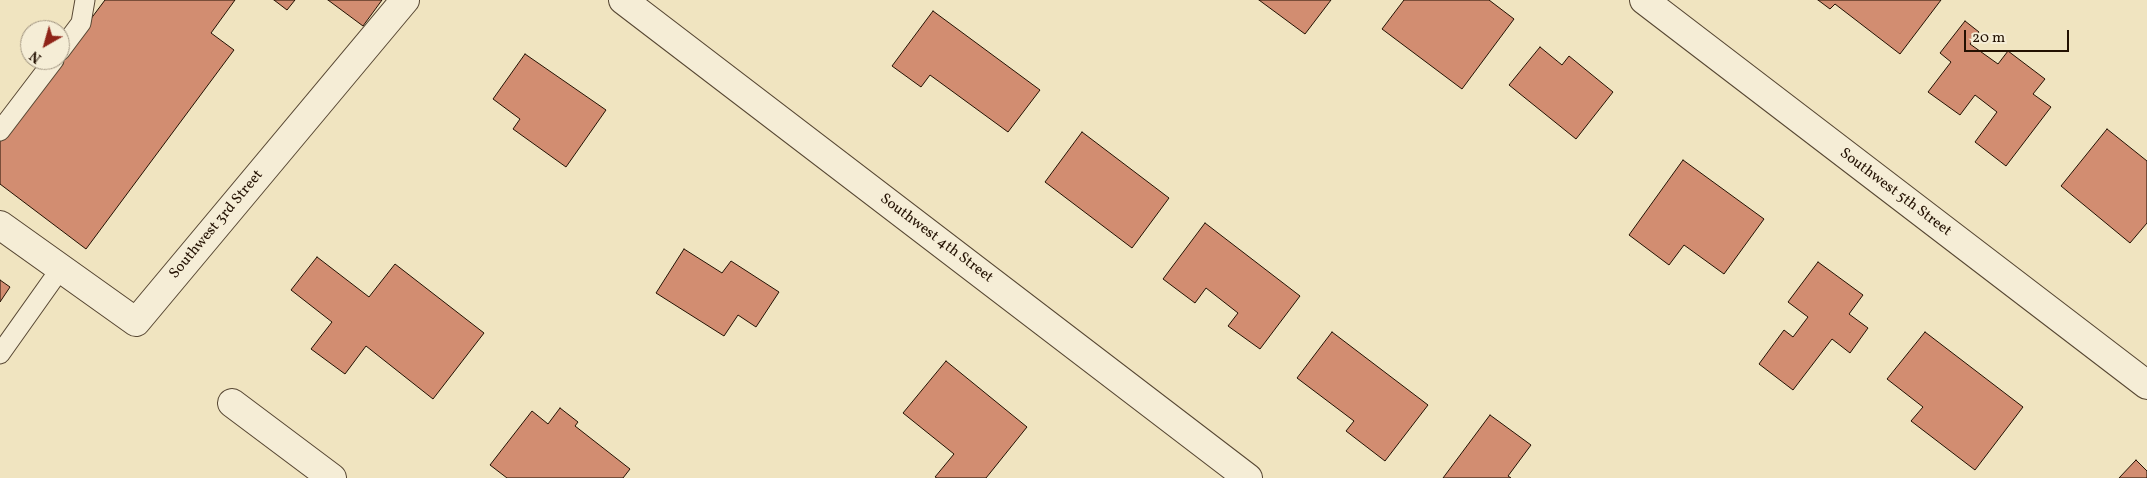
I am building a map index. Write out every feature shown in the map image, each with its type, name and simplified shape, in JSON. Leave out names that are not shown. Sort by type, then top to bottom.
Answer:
[{"type":"street","name":"Southwest 3rd Street","points":[[0,225],[136,322],[405,0]]},
{"type":"street","name":"Southwest 4th Street","points":[[623,0],[1248,478]]},
{"type":"street","name":"Southwest 5th Street","points":[[1644,0],[2147,385]]},
{"type":"street","points":[[232,403],[332,478]]},
{"type":"lane","points":[[70,38],[81,23],[85,0]]},
{"type":"lane","points":[[0,132],[46,70]]},
{"type":"lane","points":[[0,354],[61,268]]},
{"type":"building","points":[[105,0],[235,0],[211,33],[234,50],[86,249],[0,184],[0,140],[52,70],[70,70],[70,47]]},
{"type":"building","points":[[274,0],[295,0],[287,10]]},
{"type":"building","points":[[328,0],[382,0],[363,26]]},
{"type":"building","points":[[1259,0],[1331,0],[1305,34]]},
{"type":"building","points":[[1404,0],[1489,0],[1514,19],[1462,89],[1382,29]]},
{"type":"building","points":[[1818,0],[1941,0],[1900,54],[1835,4],[1830,9]]},
{"type":"building","points":[[933,11],[1040,90],[1008,132],[930,75],[921,87],[892,66]]},
{"type":"building","points":[[1965,21],[1979,32],[1970,44],[1998,64],[2008,51],[2045,79],[2033,94],[2051,107],[2006,166],[1975,142],[1997,112],[1975,95],[1960,115],[1928,92],[1951,62],[1940,53]]},
{"type":"building","points":[[1540,47],[1562,65],[1569,56],[1613,92],[1576,139],[1509,85]]},
{"type":"building","points":[[525,54],[606,110],[566,167],[513,129],[520,119],[493,99]]},
{"type":"building","points":[[2107,129],[2147,161],[2147,223],[2130,243],[2061,186]]},
{"type":"building","points":[[1082,132],[1169,198],[1132,248],[1045,182]]},
{"type":"building","points":[[1683,160],[1764,219],[1724,274],[1684,245],[1669,265],[1629,235]]},
{"type":"building","points":[[1205,223],[1300,296],[1260,349],[1228,326],[1238,313],[1206,288],[1195,303],[1163,279]]},
{"type":"building","points":[[684,249],[722,273],[731,261],[779,292],[756,327],[738,315],[724,336],[656,293]]},
{"type":"building","points":[[317,257],[369,297],[395,264],[484,333],[433,399],[366,346],[345,374],[311,349],[332,322],[291,290]]},
{"type":"building","points":[[1818,262],[1863,295],[1849,314],[1868,328],[1850,353],[1832,339],[1793,390],[1759,364],[1784,330],[1793,337],[1808,317],[1788,302]]},
{"type":"building","points":[[0,280],[10,287],[0,302]]},
{"type":"building","points":[[1332,332],[1428,405],[1385,461],[1346,431],[1354,421],[1297,378]]},
{"type":"building","points":[[1925,332],[2023,407],[1975,470],[1911,421],[1923,407],[1887,379]]},
{"type":"building","points":[[946,361],[1027,427],[986,478],[935,477],[954,454],[903,413]]},
{"type":"building","points":[[560,408],[578,422],[575,426],[630,469],[623,478],[507,478],[490,465],[532,411],[548,424]]},
{"type":"building","points":[[1490,415],[1531,445],[1508,476],[1511,478],[1443,478]]},
{"type":"building","points":[[2136,460],[2147,471],[2147,478],[2119,478]]}]
